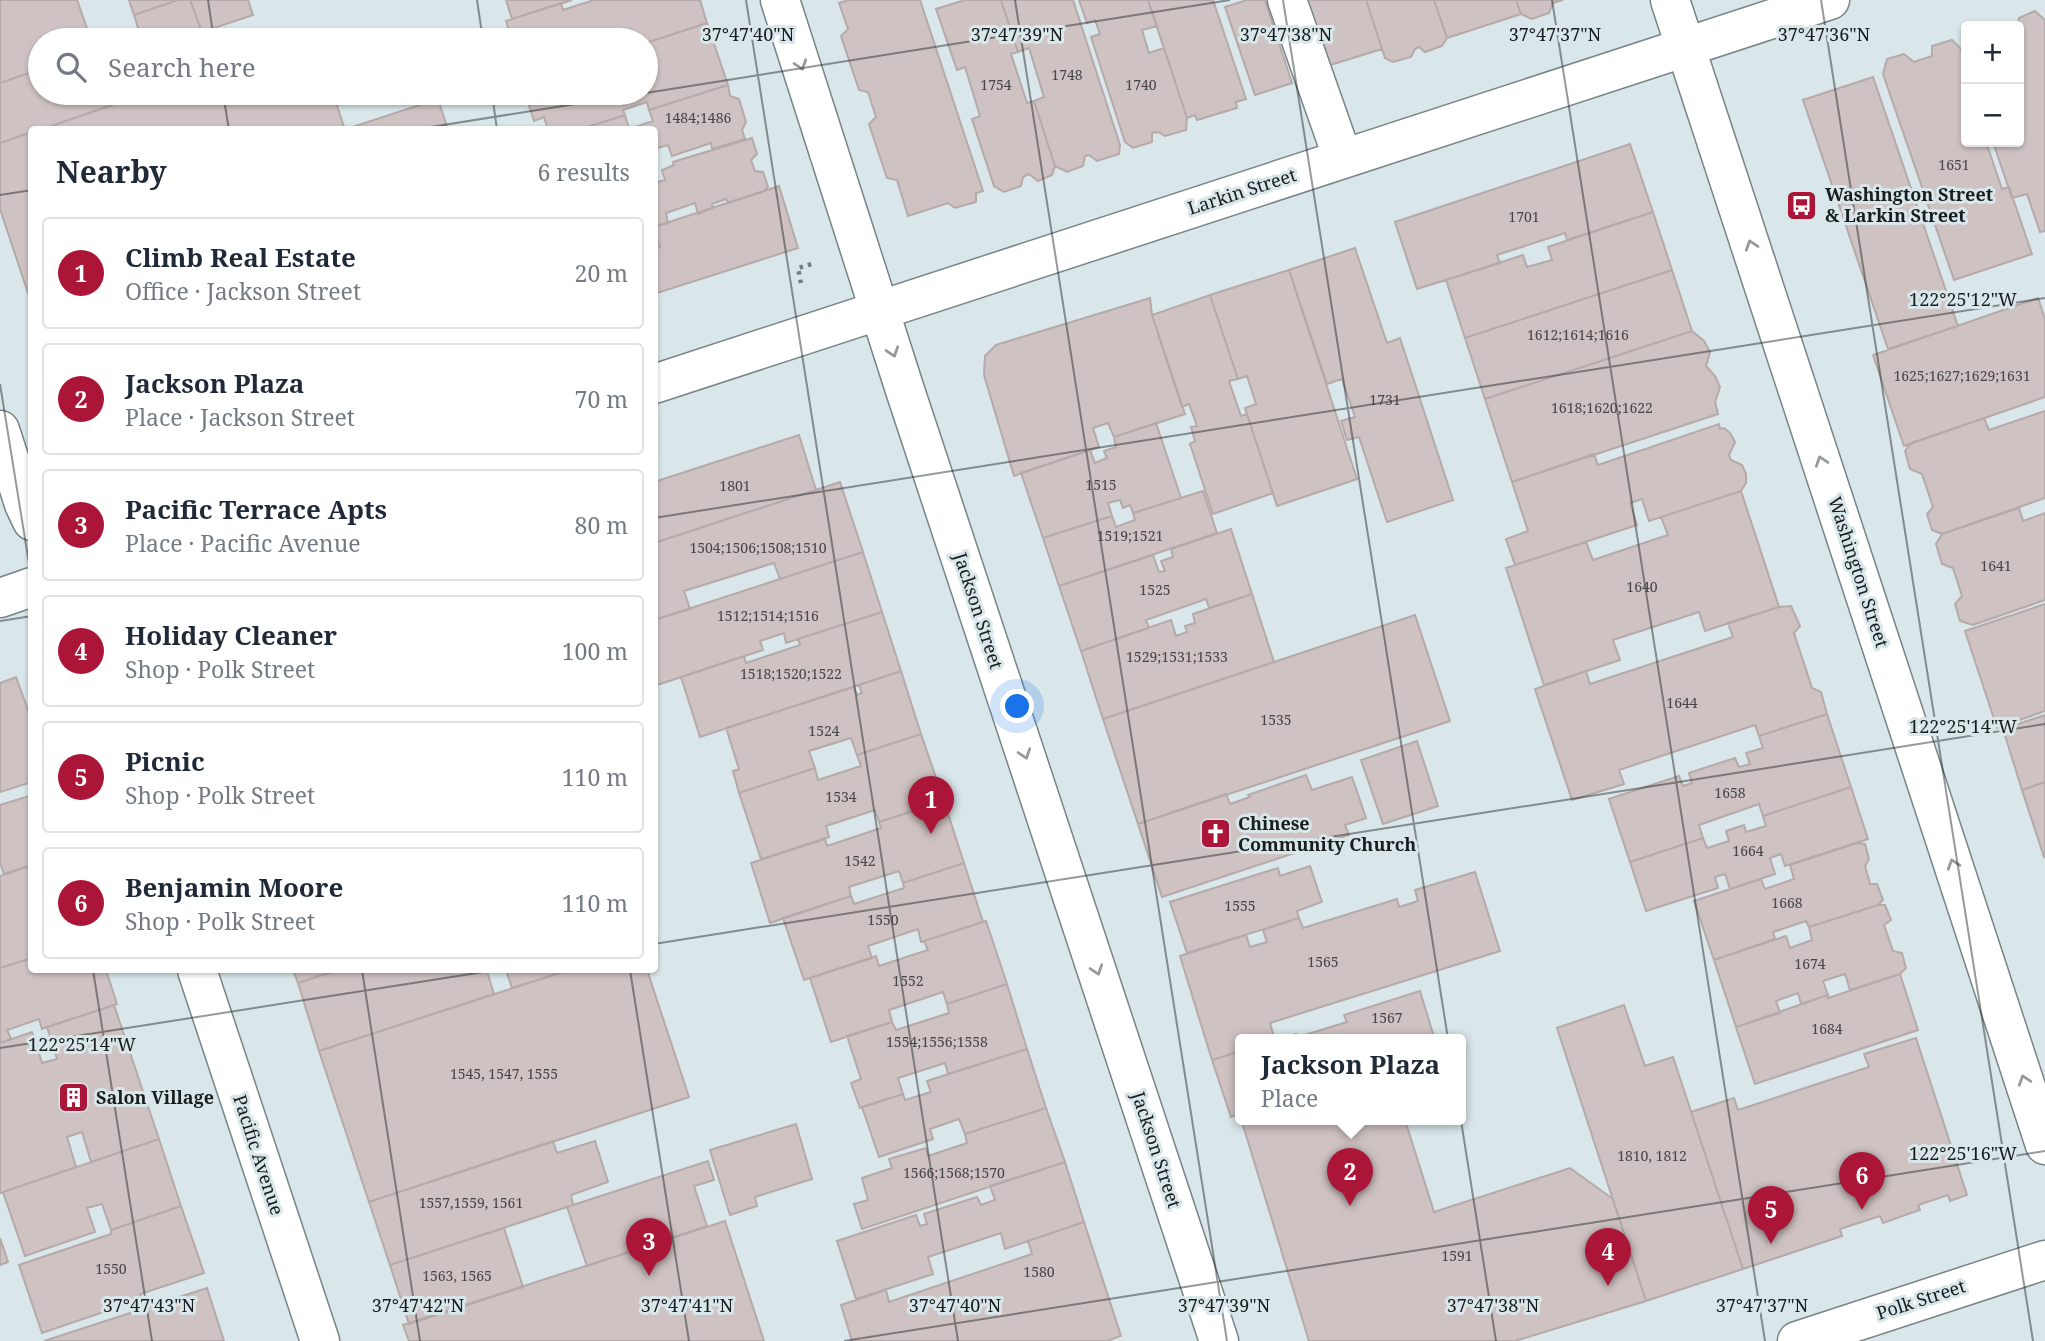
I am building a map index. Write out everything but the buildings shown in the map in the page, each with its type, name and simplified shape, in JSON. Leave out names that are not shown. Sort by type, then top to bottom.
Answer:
[{"type":"street","name":"Jackson Street","points":[[780,0],[1219,1341]]},
{"type":"street","points":[[1287,0],[1343,159]]},
{"type":"street","name":"Washington Street","points":[[1670,0],[2045,1145]]},
{"type":"street","name":"Larkin Street","points":[[658,383],[1830,0]]},
{"type":"street","points":[[0,430],[28,512]]},
{"type":"street","points":[[0,598],[28,588]]},
{"type":"street","name":"Pacific Avenue","points":[[198,973],[320,1341]]},
{"type":"street","name":"Polk Street","points":[[1797,1341],[2045,1260]]},
{"type":"place","name":"Washington Street & Larkin Street","points":[[1802,205]]},
{"type":"place","name":"Climb Real Estate","points":[[931,834]]},
{"type":"place","name":"Chinese Community Church","points":[[1215,834]]},
{"type":"place","name":"Salon Village","points":[[73,1098]]},
{"type":"place","name":"Jackson Plaza","points":[[1350,1206]]},
{"type":"place","name":"Benjamin Moore","points":[[1862,1210]]},
{"type":"place","name":"Picnic","points":[[1771,1244]]},
{"type":"place","name":"Pacific Terrace Apts","points":[[649,1276]]},
{"type":"place","name":"Holiday Cleaner","points":[[1608,1286]]}]
